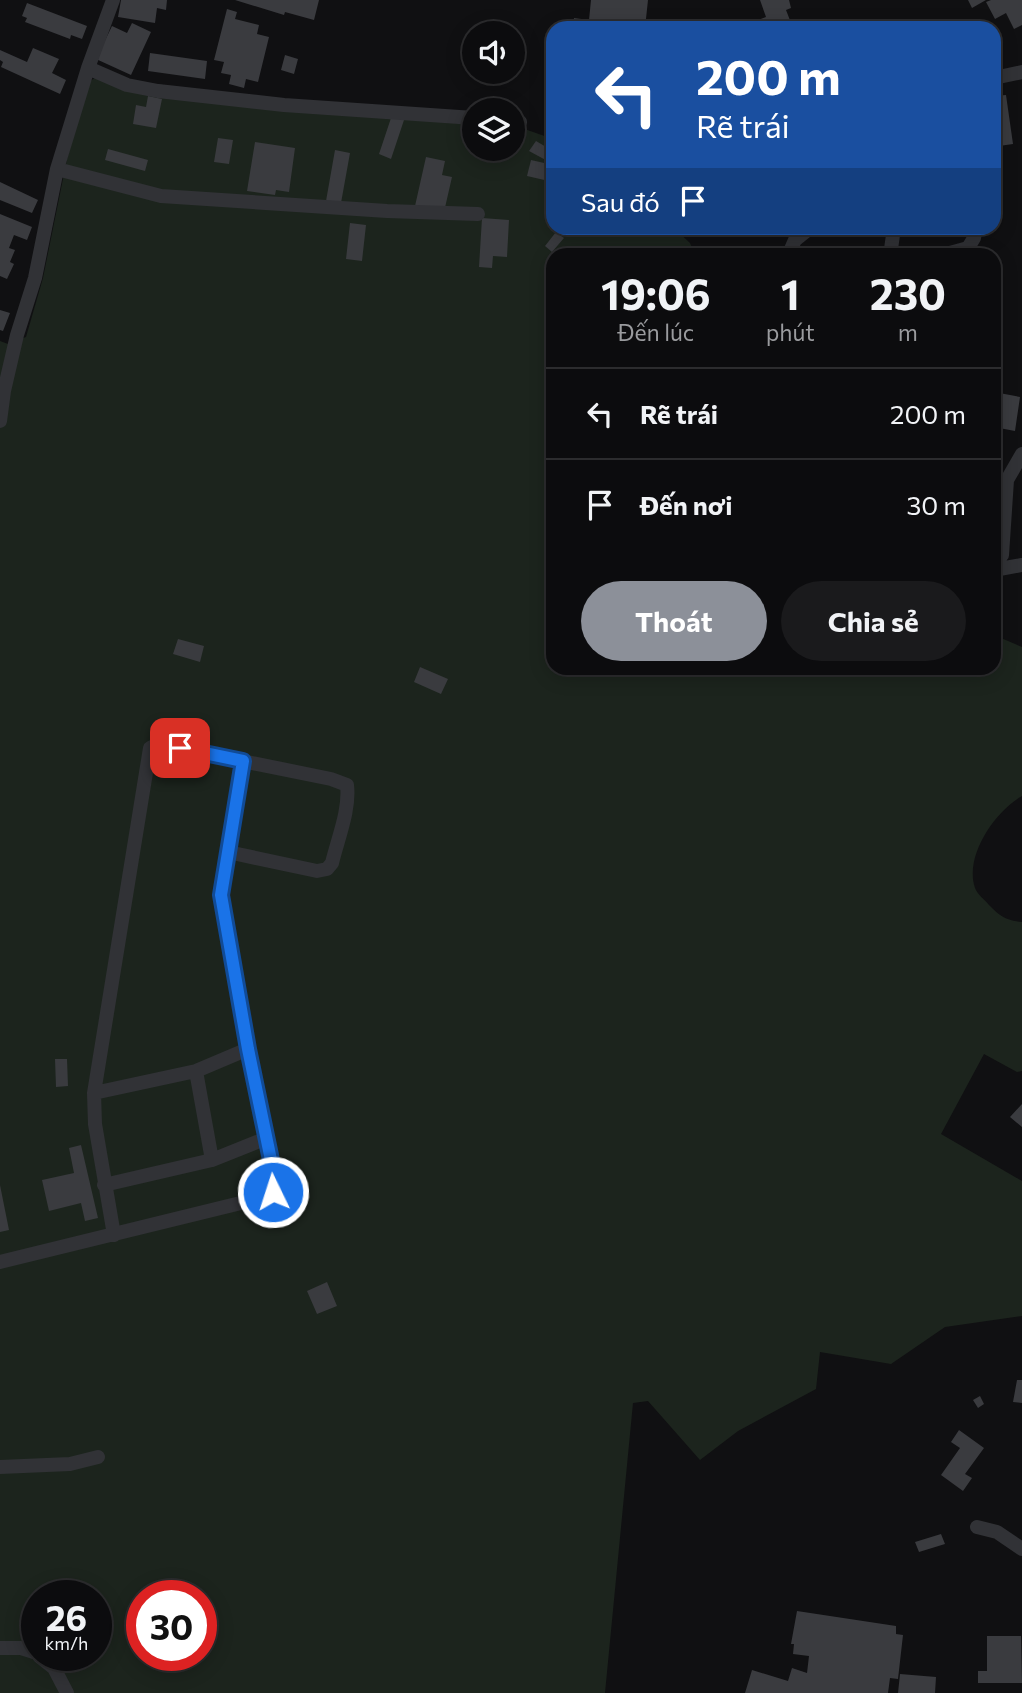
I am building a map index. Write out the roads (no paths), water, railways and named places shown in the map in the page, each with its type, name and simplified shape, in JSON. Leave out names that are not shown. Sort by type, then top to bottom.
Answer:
[{"type":"street","points":[[0,421],[4,391],[35,278],[57,169],[113,0]]},
{"type":"street","points":[[89,68],[127,85],[158,91],[284,104],[462,117]]},
{"type":"street","points":[[1001,76],[1022,72]]},
{"type":"street","points":[[57,169],[162,196],[387,211],[478,214]]},
{"type":"street","points":[[1001,557],[1006,480],[1022,454]]},
{"type":"street","points":[[1001,567],[1022,565]]},
{"type":"street","points":[[114,1235],[95,1124],[94,1093],[150,748],[158,744],[344,782],[347,785],[348,794],[332,863],[327,869],[317,871],[228,852]]},
{"type":"street","points":[[0,1262],[269,1196],[273,1192],[267,1138],[248,1049],[221,895],[243,761]]},
{"type":"street","points":[[94,1093],[196,1070],[248,1049]]},
{"type":"street","points":[[196,1070],[212,1160]]},
{"type":"street","points":[[104,1185],[212,1160],[267,1138]]},
{"type":"street","points":[[0,1467],[70,1464],[98,1457]]},
{"type":"street","points":[[977,1527],[997,1532],[1022,1549]]},
{"type":"street","points":[[0,1648],[21,1648]]},
{"type":"street","points":[[55,1671],[66,1693]]}]
